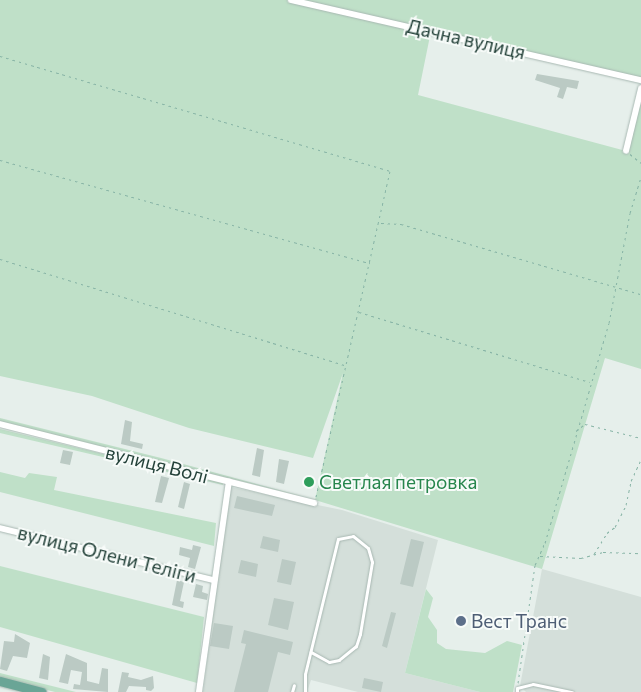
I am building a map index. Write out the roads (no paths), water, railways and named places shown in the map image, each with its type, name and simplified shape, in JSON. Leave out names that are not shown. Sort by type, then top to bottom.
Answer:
[{"type":"main road","points":[[0,682],[42,692]]},
{"type":"street","name":"Дачна вулиця","points":[[292,0],[641,80]]},
{"type":"street","points":[[626,151],[641,89]]},
{"type":"street","name":"вулиця Волі","points":[[0,424],[314,503]]},
{"type":"street","points":[[199,692],[229,482]]},
{"type":"street","name":"вулиця Олени Теліги","points":[[0,528],[214,580]]},
{"type":"lane","points":[[305,692],[305,674],[338,539],[353,536],[368,548],[372,562],[360,634],[356,646],[339,660],[329,662],[311,652]]},
{"type":"lane","points":[[517,690],[533,684],[572,692]]},
{"type":"lane","points":[[292,692],[294,685]]},
{"type":"place","name":"Светлая петровка","points":[[309,482]]},
{"type":"place","name":"Вест Транс","points":[[461,621]]}]
